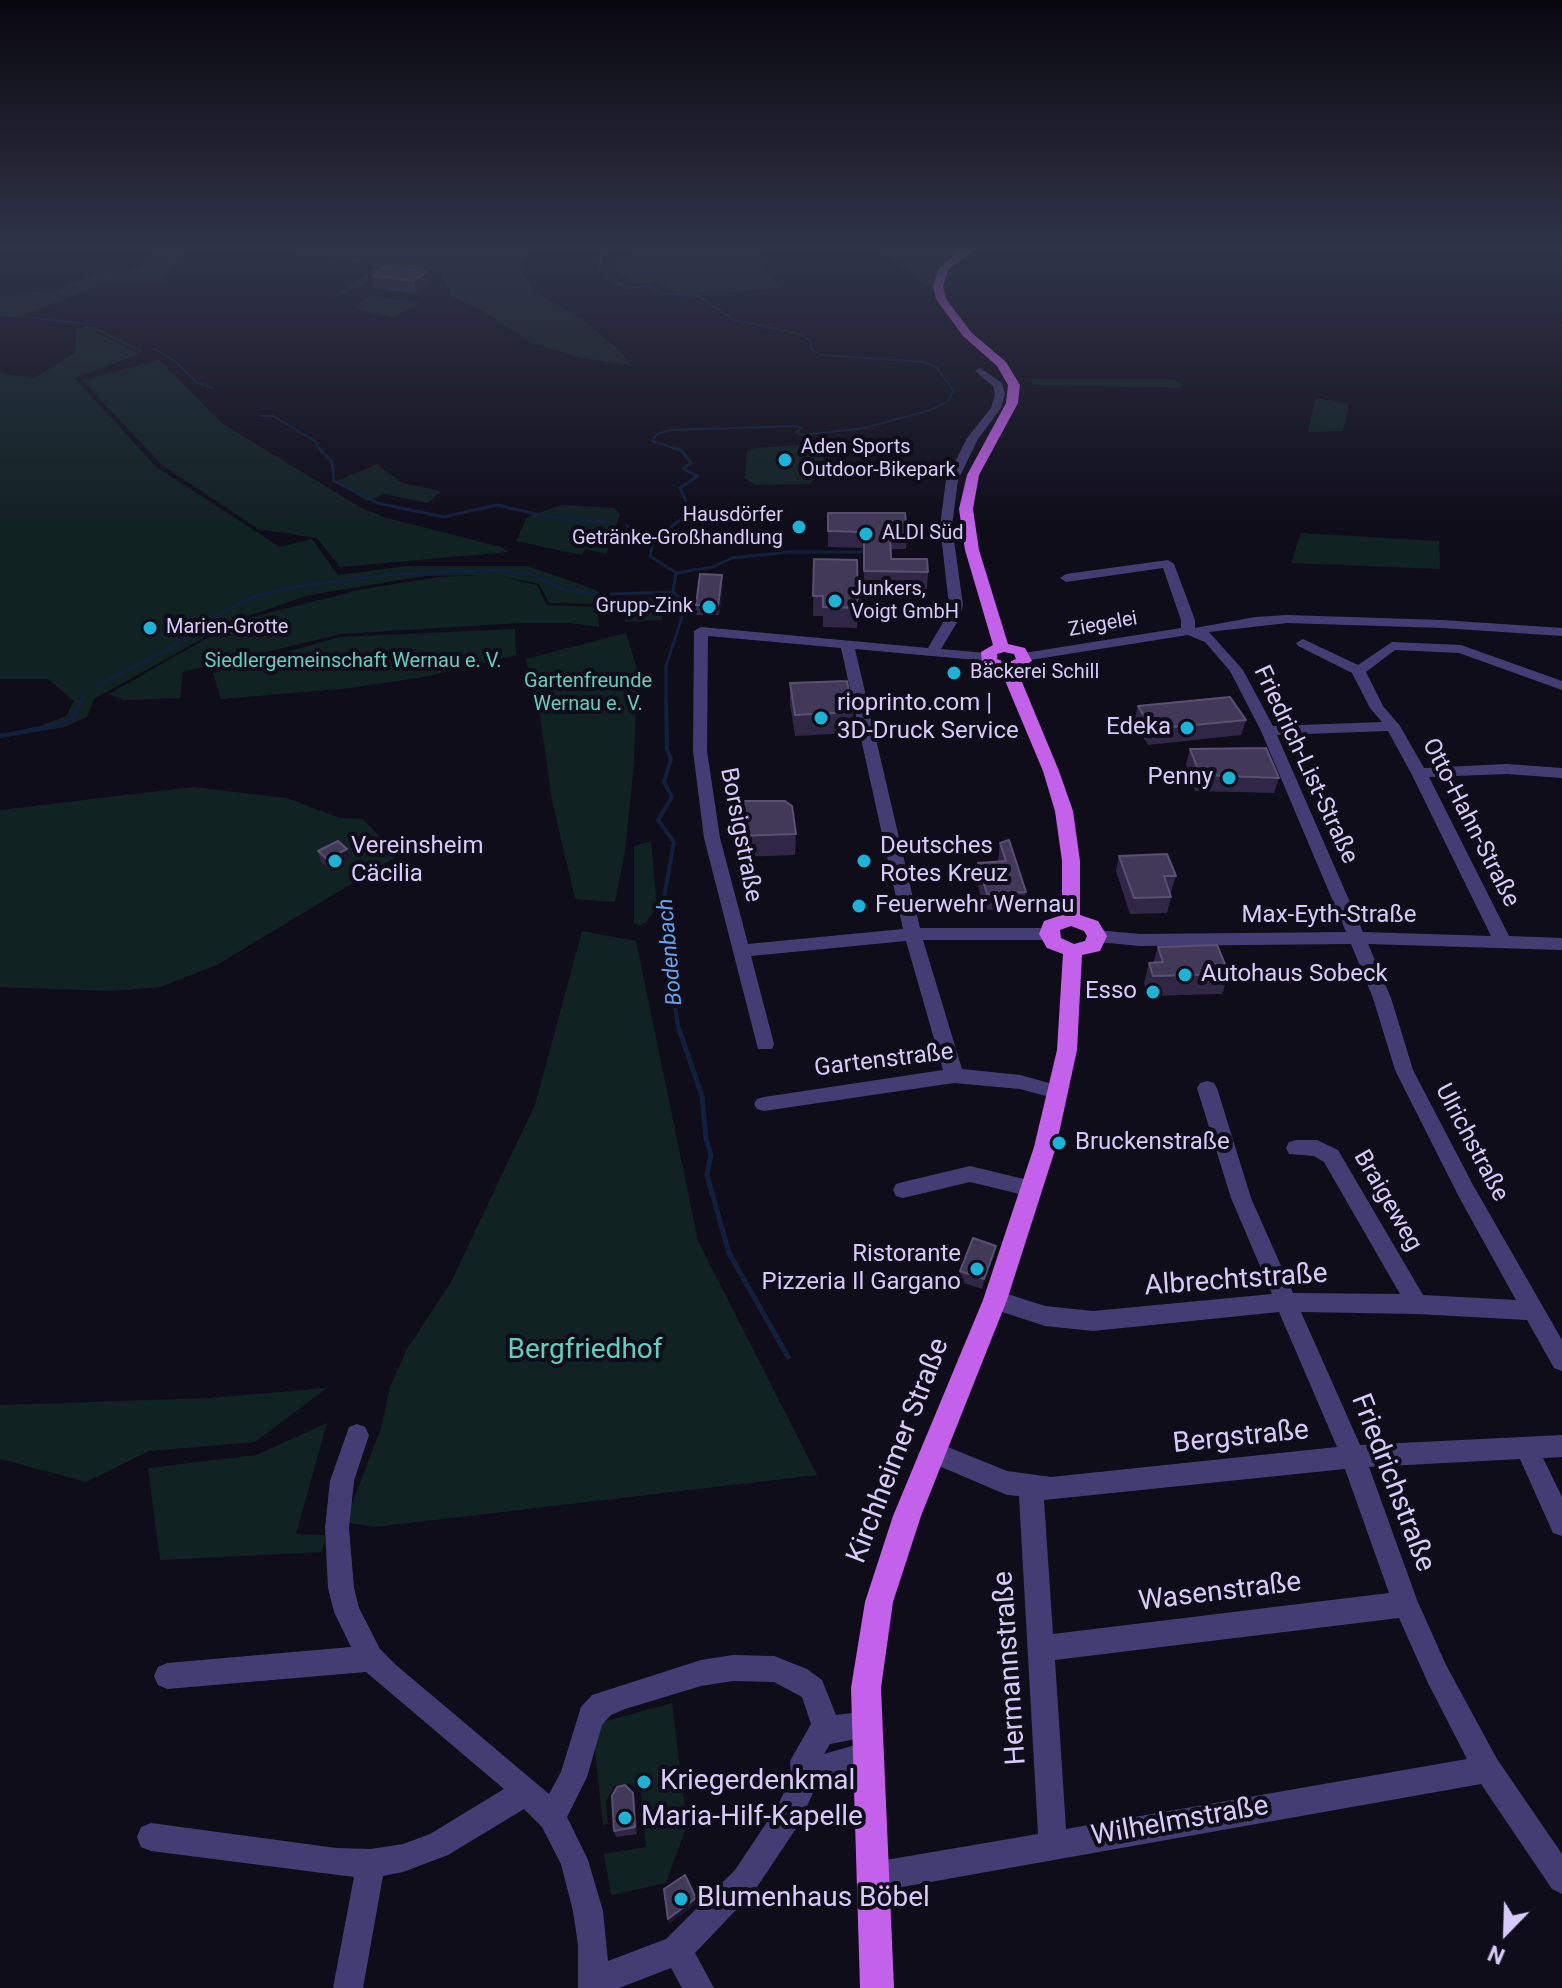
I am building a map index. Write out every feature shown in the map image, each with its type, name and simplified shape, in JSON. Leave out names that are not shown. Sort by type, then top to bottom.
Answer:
[{"type":"main road","points":[[979,343],[1002,364],[1014,385],[1012,403],[973,475],[966,509],[972,550],[1001,647]]},
{"type":"main road","points":[[1001,647],[1015,649],[1024,657],[1021,664],[1008,668],[994,665],[987,657],[989,652],[1001,647]]},
{"type":"main road","points":[[1008,668],[1051,771],[1064,811],[1071,861],[1071,919]]},
{"type":"main road","points":[[1071,919],[1085,922],[1097,936],[1093,946],[1073,951],[1054,943],[1049,934],[1055,922],[1071,919]]},
{"type":"main road","name":"Kirchheimer Straße","points":[[877,1988],[866,1688],[879,1602],[888,1569],[995,1300],[1032,1189],[1067,1050],[1073,951]]},
{"type":"street","points":[[932,652],[952,619],[956,605],[946,526],[950,488],[961,458],[989,421],[1000,394],[998,385],[980,371]]},
{"type":"street","points":[[1066,578],[1168,564],[1193,632]]},
{"type":"street","name":"Ziegelei","points":[[1024,657],[1255,621],[1287,619],[1562,632]]},
{"type":"street","name":"Borsigstraße","points":[[765,1044],[722,885],[704,779],[699,725],[701,631],[847,644]]},
{"type":"street","name":"Friedrich-List-Straße","points":[[1193,632],[1210,639],[1236,670],[1268,731],[1357,938]]},
{"type":"street","points":[[1303,643],[1358,671],[1392,646],[1461,649],[1562,686]]},
{"type":"street","points":[[954,1076],[913,934],[847,644],[987,657]]},
{"type":"street","name":"Otto-Hahn-Straße","points":[[1358,671],[1377,708],[1393,726],[1419,773],[1503,942]]},
{"type":"street","name":"Otto-Hahn-Straße","points":[[1268,731],[1393,726]]},
{"type":"street","points":[[1419,773],[1507,769],[1559,776]]},
{"type":"street","points":[[742,951],[913,934],[1049,934]]},
{"type":"street","name":"Max-Eyth-Straße","points":[[1097,936],[1140,940],[1357,938],[1562,944]]},
{"type":"street","name":"Ulrichstraße","points":[[1357,938],[1382,998],[1404,1070],[1466,1191],[1562,1361]]},
{"type":"street","name":"Gartenstraße","points":[[764,1104],[954,1076],[1020,1082],[1057,1092]]},
{"type":"street","name":"Friedrichstraße","points":[[1207,1088],[1241,1198],[1353,1457],[1406,1604],[1437,1674],[1487,1769],[1562,1879]]},
{"type":"street","name":"Braigeweg","points":[[1296,1148],[1317,1148],[1331,1156],[1417,1304]]},
{"type":"street","points":[[903,1190],[970,1174],[1032,1189]]},
{"type":"street","name":"Albrechtstraße","points":[[995,1300],[1045,1316],[1093,1321],[1288,1302],[1417,1304],[1533,1311]]},
{"type":"street","points":[[357,1435],[342,1481],[337,1528],[338,1557],[347,1612],[371,1658],[421,1705],[526,1790],[552,1817],[565,1837],[581,1882],[593,1945],[593,1984],[677,1950],[745,1880],[787,1817],[805,1779],[804,1761],[821,1733],[844,1726],[868,1725]]},
{"type":"street","name":"Bergstraße","points":[[933,1452],[1007,1483],[1051,1489],[1353,1457],[1562,1446]]},
{"type":"street","points":[[1526,1447],[1562,1524]]},
{"type":"street","name":"Hermannstraße","points":[[1031,1488],[1053,1844]]},
{"type":"street","name":"Wasenstraße","points":[[1043,1648],[1406,1604]]},
{"type":"street","points":[[167,1676],[371,1658]]},
{"type":"street","points":[[552,1817],[573,1777],[591,1717],[602,1705],[625,1696],[701,1673],[733,1668],[774,1669],[798,1678],[813,1689],[820,1714],[830,1730]]},
{"type":"street","points":[[805,1779],[828,1766],[869,1755]]},
{"type":"street","name":"Wilhelmstraße","points":[[874,1877],[1487,1769]]},
{"type":"street","points":[[151,1837],[336,1862],[371,1863],[403,1858],[438,1845],[498,1811],[526,1790]]},
{"type":"street","points":[[348,1988],[371,1863]]},
{"type":"street","points":[[677,1950],[699,1988]]},
{"type":"green space","points":[[75,343],[118,343],[139,354],[75,378],[156,467],[280,547],[312,539],[338,575],[407,566],[528,566],[599,591],[600,604],[549,603],[539,584],[496,575],[537,585],[547,605],[598,607],[599,627],[571,623],[519,623],[341,634],[183,672],[180,698],[124,700],[109,694],[237,621],[363,589],[439,577],[481,575],[425,576],[309,595],[236,620],[94,699],[87,717],[65,727],[0,738],[0,734],[40,726],[66,716],[74,701],[48,679],[0,679],[0,373],[34,378],[75,353]]},
{"type":"green space","points":[[532,343],[610,343],[632,366],[578,357]]},
{"type":"green space","points":[[159,360],[223,424],[360,507],[383,517],[501,547],[509,552],[340,567],[317,538],[258,529],[162,465],[82,380]]},
{"type":"green space","points":[[1031,379],[1174,379],[1181,383],[1181,388],[1033,385]]},
{"type":"green space","points":[[1316,398],[1349,404],[1343,431],[1308,432]]},
{"type":"green space","name":"Aden Sports Outdoor-Bikepark","points":[[813,444],[825,448],[821,469],[810,484],[755,485],[745,478],[747,451]]},
{"type":"green space","points":[[377,464],[402,483],[441,491],[428,503],[384,494],[368,501],[334,482]]},
{"type":"green space","points":[[562,505],[614,508],[620,514],[606,554],[586,549],[581,555],[516,541],[527,517]]},
{"type":"green space","points":[[1301,533],[1439,541],[1440,569],[1291,563]]},
{"type":"green space","points":[[660,597],[662,620],[625,622],[624,599]]},
{"type":"green space","name":"Siedlergemeinschaft Wernau e. V.","points":[[515,629],[516,655],[424,677],[350,688],[221,699],[213,673],[339,637]]},
{"type":"green space","name":"Gartenfreunde Wernau e. V.","points":[[626,633],[637,669],[634,764],[625,851],[615,902],[575,899],[552,800],[536,688],[525,659]]},
{"type":"green space","points":[[193,787],[287,798],[340,818],[362,819],[399,855],[217,965],[160,987],[112,991],[0,987],[0,810]]},
{"type":"green space","points":[[651,841],[657,908],[639,926],[634,923],[634,846]]},
{"type":"green space","name":"Bergfriedhof","points":[[582,931],[636,941],[698,1241],[817,1475],[374,1527],[345,1522],[381,1428],[390,1387],[406,1351],[451,1282],[535,1105]]},
{"type":"green space","points":[[327,1388],[255,1442],[149,1451],[86,1482],[0,1459],[0,1405],[210,1398]]},
{"type":"green space","points":[[327,1423],[296,1534],[326,1535],[322,1552],[160,1560],[148,1468],[256,1455]]},
{"type":"green space","points":[[672,1703],[687,1825],[666,1883],[611,1895],[604,1854],[646,1847],[641,1793],[630,1783],[614,1786],[606,1801],[608,1824],[603,1825],[593,1732],[599,1723]]},
{"type":"building","points":[[828,513],[905,513],[907,533],[890,532],[891,559],[927,559],[928,572],[864,571],[864,532],[828,531]]},
{"type":"building","points":[[814,559],[857,560],[858,608],[823,607],[823,596],[813,596]]},
{"type":"building","points":[[700,574],[722,575],[718,606],[696,605]]},
{"type":"building","points":[[847,681],[853,712],[795,715],[790,683]]},
{"type":"building","points":[[1230,697],[1246,720],[1152,729],[1138,706]]},
{"type":"building","points":[[1266,748],[1279,778],[1200,775],[1190,749]]},
{"type":"building","points":[[732,801],[785,801],[792,806],[796,834],[737,836]]},
{"type":"building","points":[[1009,840],[1026,892],[987,894],[978,863],[1006,861],[1000,843]]},
{"type":"building","points":[[338,841],[347,849],[327,859],[318,851]]},
{"type":"building","points":[[1167,854],[1176,876],[1164,876],[1171,897],[1134,898],[1119,856]]},
{"type":"building","points":[[1217,945],[1229,974],[1153,976],[1149,963],[1163,962],[1158,947]]},
{"type":"building","name":"Ristorante Pizzeria Il Gargano","points":[[973,1238],[996,1246],[984,1279],[960,1271]]},
{"type":"building","name":"Maria-Hilf-Kapelle","points":[[625,1785],[633,1793],[635,1827],[614,1831],[612,1796],[617,1787]]},
{"type":"building","name":"Blumenhaus Böbel","points":[[685,1875],[696,1898],[668,1919],[664,1889]]},
{"type":"waterway","points":[[124,343],[141,351]]},
{"type":"waterway","name":"Bodenbach","points":[[676,449],[652,441],[657,434],[671,430],[797,426],[802,428],[796,432],[802,435],[865,428],[930,410],[947,402],[954,391],[936,367],[923,362],[820,355],[811,349],[810,343]]},
{"type":"waterway","points":[[155,349],[176,362],[197,383],[203,384]]},
{"type":"waterway","points":[[207,386],[212,388]]},
{"type":"waterway","points":[[260,416],[273,416],[315,441],[320,450]]},
{"type":"waterway","points":[[319,448],[332,462],[334,481],[378,503],[443,517],[497,505],[549,517],[614,523]]},
{"type":"waterway","name":"Bodenbach","points":[[653,543],[682,518],[686,501],[680,488],[698,476],[683,469],[691,463],[676,449]]},
{"type":"waterway","points":[[626,525],[653,543]]},
{"type":"waterway","name":"Bodenbach","points":[[653,543],[650,556],[676,573]]},
{"type":"waterway","points":[[676,573],[713,567],[732,558],[789,552],[866,552]]},
{"type":"waterway","points":[[98,685],[169,649],[200,625],[249,598],[294,587],[385,575],[499,570],[533,575],[565,590],[597,595]]},
{"type":"waterway","name":"Bodenbach","points":[[673,592],[676,573]]},
{"type":"waterway","points":[[611,594],[673,592]]},
{"type":"waterway","name":"Bodenbach","points":[[666,702],[666,666],[683,614],[682,600],[673,592]]},
{"type":"waterway","points":[[186,627],[199,625]]},
{"type":"waterway","points":[[80,704],[83,697]]},
{"type":"waterway","name":"Bodenbach","points":[[666,702],[667,749],[671,759],[664,782],[672,797],[658,820],[674,842],[663,903],[668,964],[679,1031]]},
{"type":"waterway","points":[[0,736],[49,727],[73,718],[80,704]]},
{"type":"waterway","name":"Bodenbach","points":[[679,1029],[702,1096],[706,1139],[711,1155],[707,1175],[729,1253],[788,1357]]},
{"type":"place","name":"Aden Sports Outdoor-Bikepark","points":[[785,460]]},
{"type":"place","name":"Hausdörfer Getränke-Großhandlung","points":[[799,527]]},
{"type":"place","name":"ALDI Süd","points":[[866,534]]},
{"type":"place","name":"Junkers, Voigt GmbH","points":[[835,601]]},
{"type":"place","name":"Grupp-Zink","points":[[709,607]]},
{"type":"place","name":"Marien-Grotte","points":[[150,628]]},
{"type":"place","name":"Bäckerei Schill","points":[[954,673]]},
{"type":"place","name":"rioprinto.com | 3D-Druck Service","points":[[821,718]]},
{"type":"place","name":"Edeka","points":[[1187,728]]},
{"type":"place","name":"Penny","points":[[1229,778]]},
{"type":"place","name":"Vereinsheim Cäcilia","points":[[335,861]]},
{"type":"place","name":"Deutsches Rotes Kreuz","points":[[864,861]]},
{"type":"place","name":"Feuerwehr Wernau","points":[[859,906]]},
{"type":"place","name":"Autohaus Sobeck","points":[[1185,975]]},
{"type":"place","name":"Esso","points":[[1153,992]]},
{"type":"place","name":"Bruckenstraße","points":[[1059,1143]]},
{"type":"place","name":"Ristorante Pizzeria Il Gargano","points":[[977,1269]]},
{"type":"place","name":"Kriegerdenkmal","points":[[644,1782]]},
{"type":"place","name":"Maria-Hilf-Kapelle","points":[[625,1818]]},
{"type":"place","name":"Blumenhaus Böbel","points":[[681,1899]]}]
